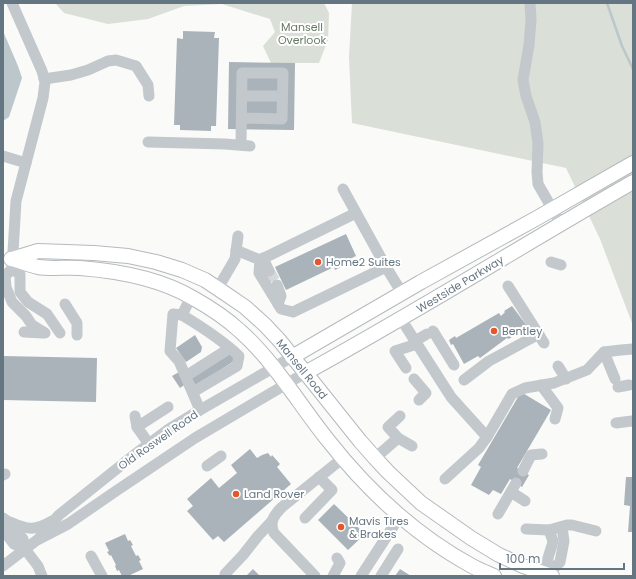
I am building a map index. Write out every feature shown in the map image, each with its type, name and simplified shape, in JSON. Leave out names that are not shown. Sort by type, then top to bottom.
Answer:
[{"type":"main road","name":"Westside Parkway","points":[[292,357],[402,293],[633,163]]},
{"type":"main road","name":"Westside Parkway","points":[[305,373],[633,182]]},
{"type":"main road","name":"Mansell Road","points":[[9,262],[38,251],[128,256],[156,262],[182,270],[205,280],[245,307],[260,320],[280,341],[375,458],[422,503],[471,538],[499,555],[548,576]]},
{"type":"main road","name":"Mansell Road","points":[[9,262],[38,267],[107,270],[135,275],[165,285],[191,297],[217,313],[240,330],[259,349],[328,440],[374,492],[422,534],[472,566],[494,576]]},
{"type":"street","points":[[12,3],[42,71],[45,82],[43,98],[16,201],[9,262],[5,276],[6,287],[12,302],[26,316],[32,325],[45,333]]},
{"type":"street","points":[[530,3],[532,20],[523,80],[526,96],[535,122],[538,143],[536,172],[538,184],[560,224]]},
{"type":"street","points":[[44,79],[71,75],[88,70],[108,60],[116,60],[136,66],[148,85],[149,96]]},
{"type":"street","points":[[148,142],[246,145],[242,118],[242,73],[283,74],[282,119],[242,118]]},
{"type":"street","points":[[242,96],[282,96]]},
{"type":"street","points":[[3,156],[26,163]]},
{"type":"street","points":[[343,189],[402,293]]},
{"type":"street","points":[[261,259],[356,213]]},
{"type":"street","points":[[218,288],[235,259],[238,236]]},
{"type":"street","points":[[236,250],[261,259],[270,270]]},
{"type":"street","points":[[261,259],[259,273],[281,309],[293,312],[386,267]]},
{"type":"street","points":[[9,262],[20,274],[20,292],[28,302],[47,314],[60,333],[24,332]]},
{"type":"street","points":[[277,285],[281,296],[278,304]]},
{"type":"street","points":[[472,380],[464,380],[489,361],[541,339],[508,286]]},
{"type":"street","points":[[182,315],[191,297]]},
{"type":"street","points":[[65,304],[77,323],[77,335]]},
{"type":"street","points":[[193,392],[238,366],[239,356],[205,329],[182,315],[173,314],[170,351],[179,361],[200,410]]},
{"type":"street","points":[[401,318],[451,397],[487,437]]},
{"type":"street","points":[[406,368],[395,351],[416,343],[430,333],[454,365]]},
{"type":"street","points":[[186,376],[230,348]]},
{"type":"street","points":[[446,480],[487,437],[512,394],[525,388],[554,383],[587,370],[604,352],[633,350]]},
{"type":"street","points":[[604,352],[621,383]]},
{"type":"street","name":"Old Roswell Road","points":[[37,540],[59,515],[169,429],[292,357]]},
{"type":"street","points":[[558,366],[566,378]]},
{"type":"street","name":"Westside Parkway","points":[[286,384],[305,373]]},
{"type":"street","points":[[414,379],[426,393],[419,400]]},
{"type":"street","name":"Old Roswell Road","points":[[3,566],[37,540],[68,524],[195,438],[286,384]]},
{"type":"street","points":[[541,385],[558,408],[555,419]]},
{"type":"street","points":[[149,444],[136,422],[168,407]]},
{"type":"street","points":[[400,416],[388,427],[398,438],[412,446]]},
{"type":"street","points":[[616,423],[632,421]]},
{"type":"street","points":[[375,458],[398,438]]},
{"type":"street","points":[[523,471],[536,455]]},
{"type":"street","points":[[207,466],[221,456]]},
{"type":"street","points":[[225,574],[272,521],[276,513],[282,507],[343,458]]},
{"type":"street","points":[[305,518],[332,490],[319,477]]},
{"type":"street","points":[[498,514],[514,488],[525,501]]},
{"type":"street","points":[[361,576],[400,516]]},
{"type":"street","points":[[4,523],[24,528],[31,528],[45,525],[55,520]]},
{"type":"street","points":[[272,521],[271,525],[274,533],[314,576]]},
{"type":"street","points":[[4,523],[23,539],[25,549],[33,558],[42,576]]},
{"type":"street","points":[[526,529],[549,530],[572,525],[596,531]]},
{"type":"street","points":[[548,576],[560,562],[564,541],[562,527]]},
{"type":"street","points":[[548,576],[548,558],[553,541],[549,530]]},
{"type":"street","points":[[381,576],[398,549]]},
{"type":"street","points":[[91,556],[102,576]]},
{"type":"street","points":[[333,576],[340,563],[337,558]]},
{"type":"green space","name":"Mansell Overlook","points":[[55,3],[324,3],[329,13],[328,40],[319,63],[271,63],[263,46],[275,32],[270,19],[222,4],[184,6],[148,19],[108,24],[64,13]]},
{"type":"green space","points":[[352,3],[633,3],[633,324],[600,239],[566,168],[352,123],[349,57]]},
{"type":"shaded area","points":[[3,31],[22,78],[9,117],[3,121]]},
{"type":"building","points":[[183,31],[215,32],[214,38],[219,38],[216,126],[211,126],[211,131],[180,130],[180,125],[174,125],[177,38],[183,39]]},
{"type":"building","points":[[229,62],[295,63],[294,130],[228,129]]},
{"type":"building","name":"Home2 Suites","points":[[346,234],[356,256],[348,260],[349,263],[335,270],[334,267],[286,290],[275,267]]},
{"type":"building","name":"Bentley","points":[[512,306],[527,326],[509,339],[507,338],[480,358],[478,356],[464,364],[453,344],[451,345],[449,340],[455,336],[456,338],[499,313],[501,316],[505,312],[504,311]]},
{"type":"building","points":[[195,335],[202,347],[201,352],[186,362],[176,348]]},
{"type":"building","points":[[232,351],[237,359],[196,386],[191,378]]},
{"type":"building","points":[[3,356],[97,358],[96,402],[3,400]]},
{"type":"building","points":[[179,372],[187,383],[180,388],[172,376]]},
{"type":"building","points":[[521,392],[551,410],[517,468],[529,475],[522,487],[510,479],[501,494],[493,490],[489,495],[471,485],[481,467],[478,465]]},
{"type":"building","name":"Land Rover","points":[[250,449],[257,458],[268,453],[271,457],[272,455],[280,464],[277,467],[291,484],[224,542],[218,536],[213,540],[187,511],[193,506],[187,499],[211,478],[219,488],[237,473],[231,465]]},
{"type":"building","points":[[626,477],[633,477],[633,532],[628,532],[630,506],[624,505]]},
{"type":"building","name":"Mavis Tires & Brakes","points":[[334,504],[365,534],[348,550],[318,520]]},
{"type":"building","points":[[125,534],[128,541],[130,540],[133,545],[131,546],[136,556],[138,555],[141,560],[139,561],[143,569],[128,576],[122,576],[119,570],[117,571],[111,555],[110,556],[107,552],[109,551],[105,543]]},
{"type":"building","points":[[253,569],[260,576],[247,575]]},
{"type":"building","points":[[400,569],[411,576],[395,576]]},
{"type":"waterway","points":[[607,3],[622,46],[633,69]]},
{"type":"tunnel","points":[[269,271],[277,285]]},
{"type":"place","name":"Home2 Suites","points":[[318,262]]},
{"type":"place","name":"Bentley","points":[[494,331]]},
{"type":"place","name":"Land Rover","points":[[236,494]]},
{"type":"place","name":"Mavis Tires & Brakes","points":[[341,527]]}]
